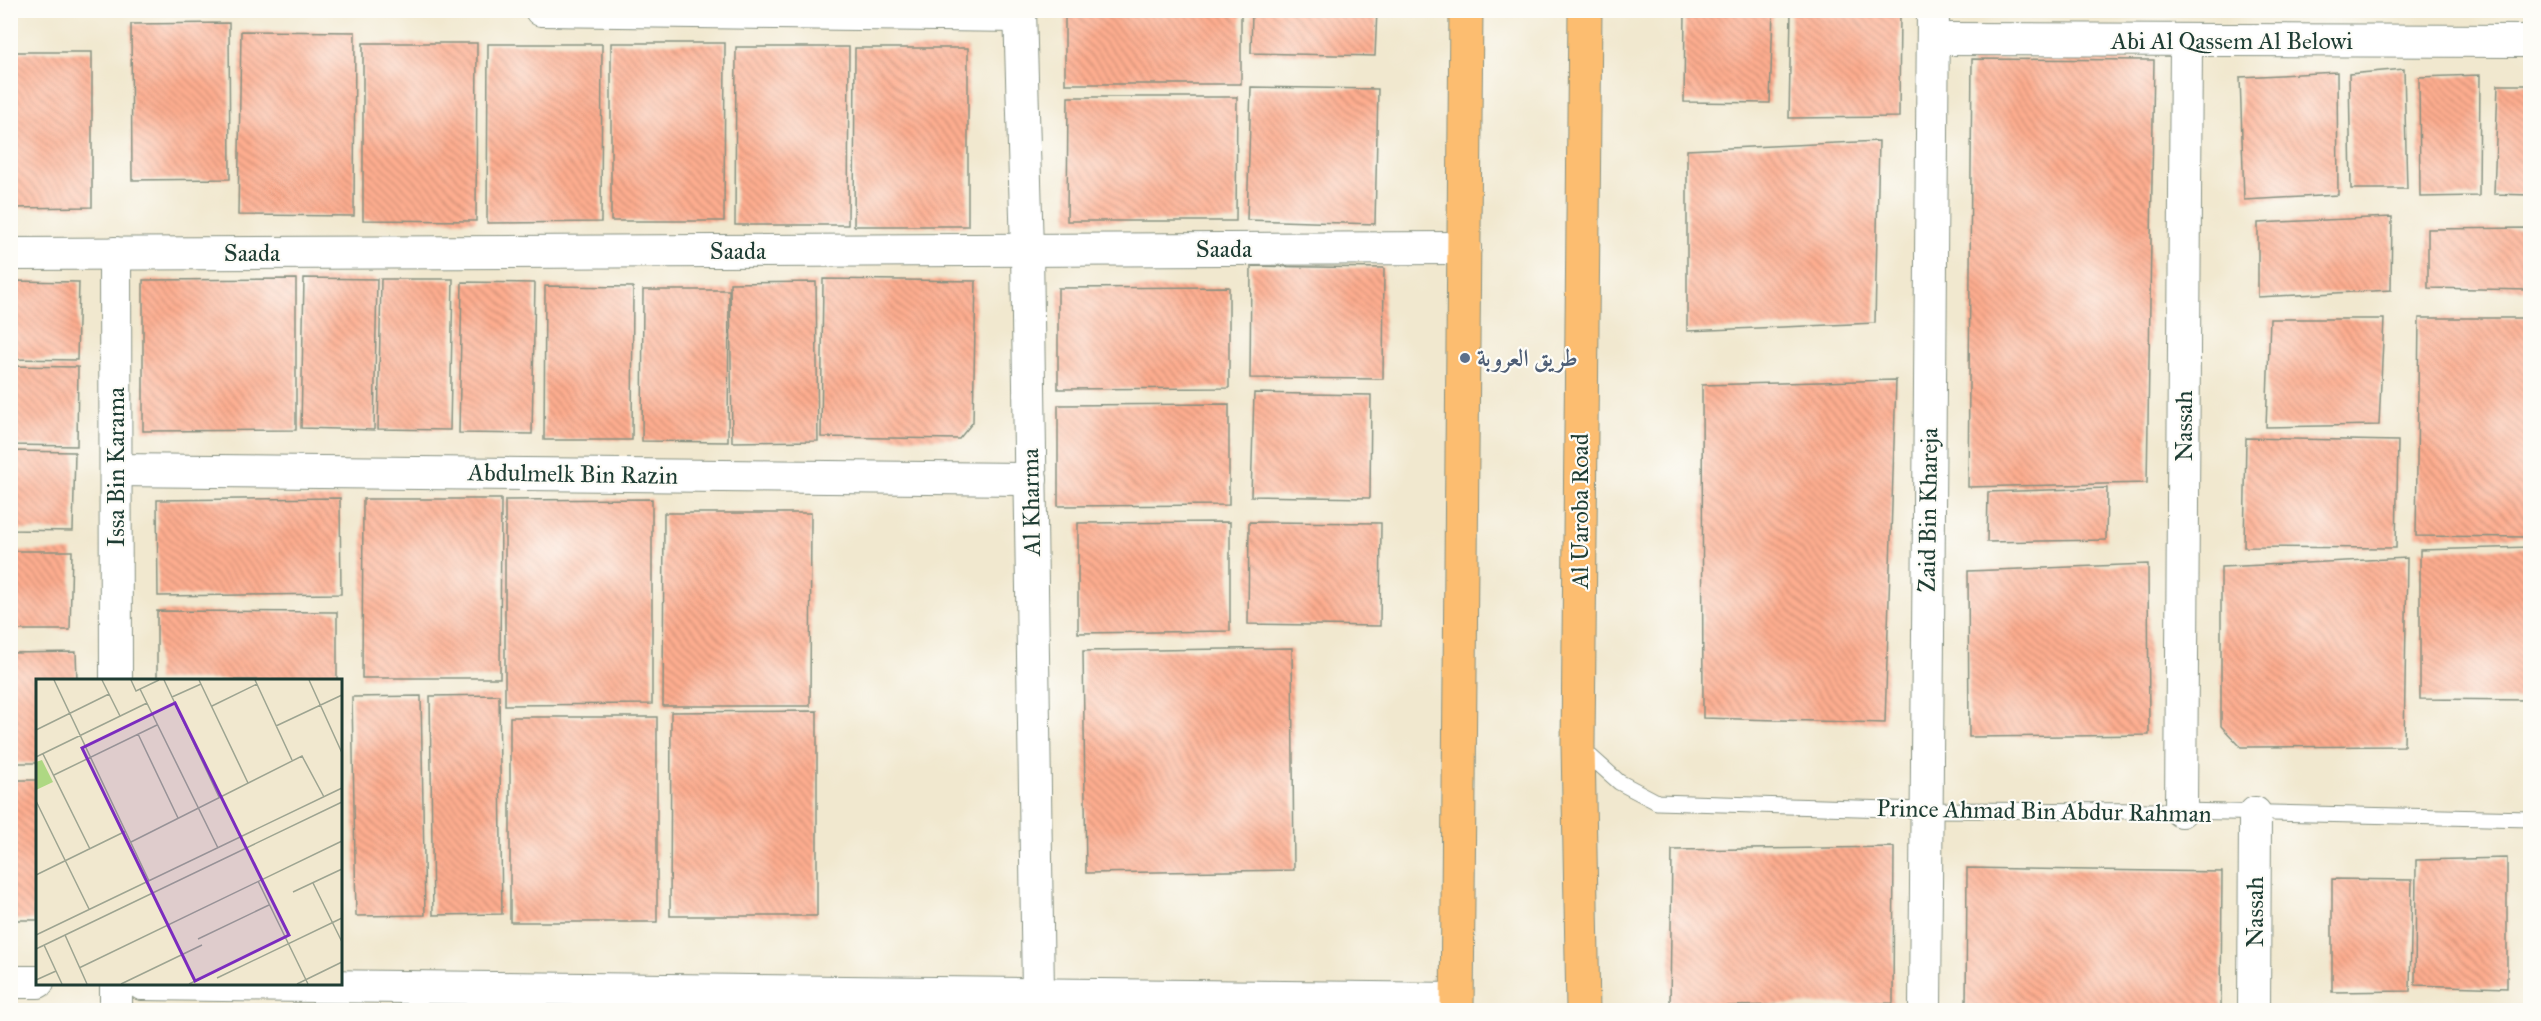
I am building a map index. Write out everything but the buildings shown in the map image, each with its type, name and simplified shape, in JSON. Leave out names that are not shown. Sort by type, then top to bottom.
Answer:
[{"type":"main road","points":[[1457,1005],[1466,10]]},
{"type":"main road","name":"Al Uaroba Road","points":[[1583,1011],[1578,745],[1585,10]]},
{"type":"street","points":[[541,10],[1020,13]]},
{"type":"street","name":"Al Kharma","points":[[1020,13],[1027,250],[1038,994]]},
{"type":"street","name":"Abi Al Qassem Al Belowi","points":[[1933,25],[2186,41],[2530,41]]},
{"type":"street","name":"Zaid Bin Khareja","points":[[1925,1011],[1933,25]]},
{"type":"street","name":"Nassah","points":[[2181,811],[2186,41]]},
{"type":"street","name":"Saada","points":[[10,254],[1465,248]]},
{"type":"street","name":"Issa Bin Karama","points":[[115,254],[116,679]]},
{"type":"street","name":"Abdulmelk Bin Razin","points":[[116,470],[1030,479]]},
{"type":"street","name":"Nassah","points":[[2254,1011],[2255,813]]},
{"type":"street","points":[[10,982],[36,982]]},
{"type":"street","points":[[116,985],[116,1011]]},
{"type":"street","points":[[188,985],[923,1001],[1038,994],[1457,1005]]},
{"type":"lane","name":"Prince Ahmad Bin Abdur Rahman","points":[[1578,745],[1619,782],[1657,802],[1925,810],[2181,811],[2530,819]]},
{"type":"place","name":"طريق العروبة","points":[[1465,358]]}]
